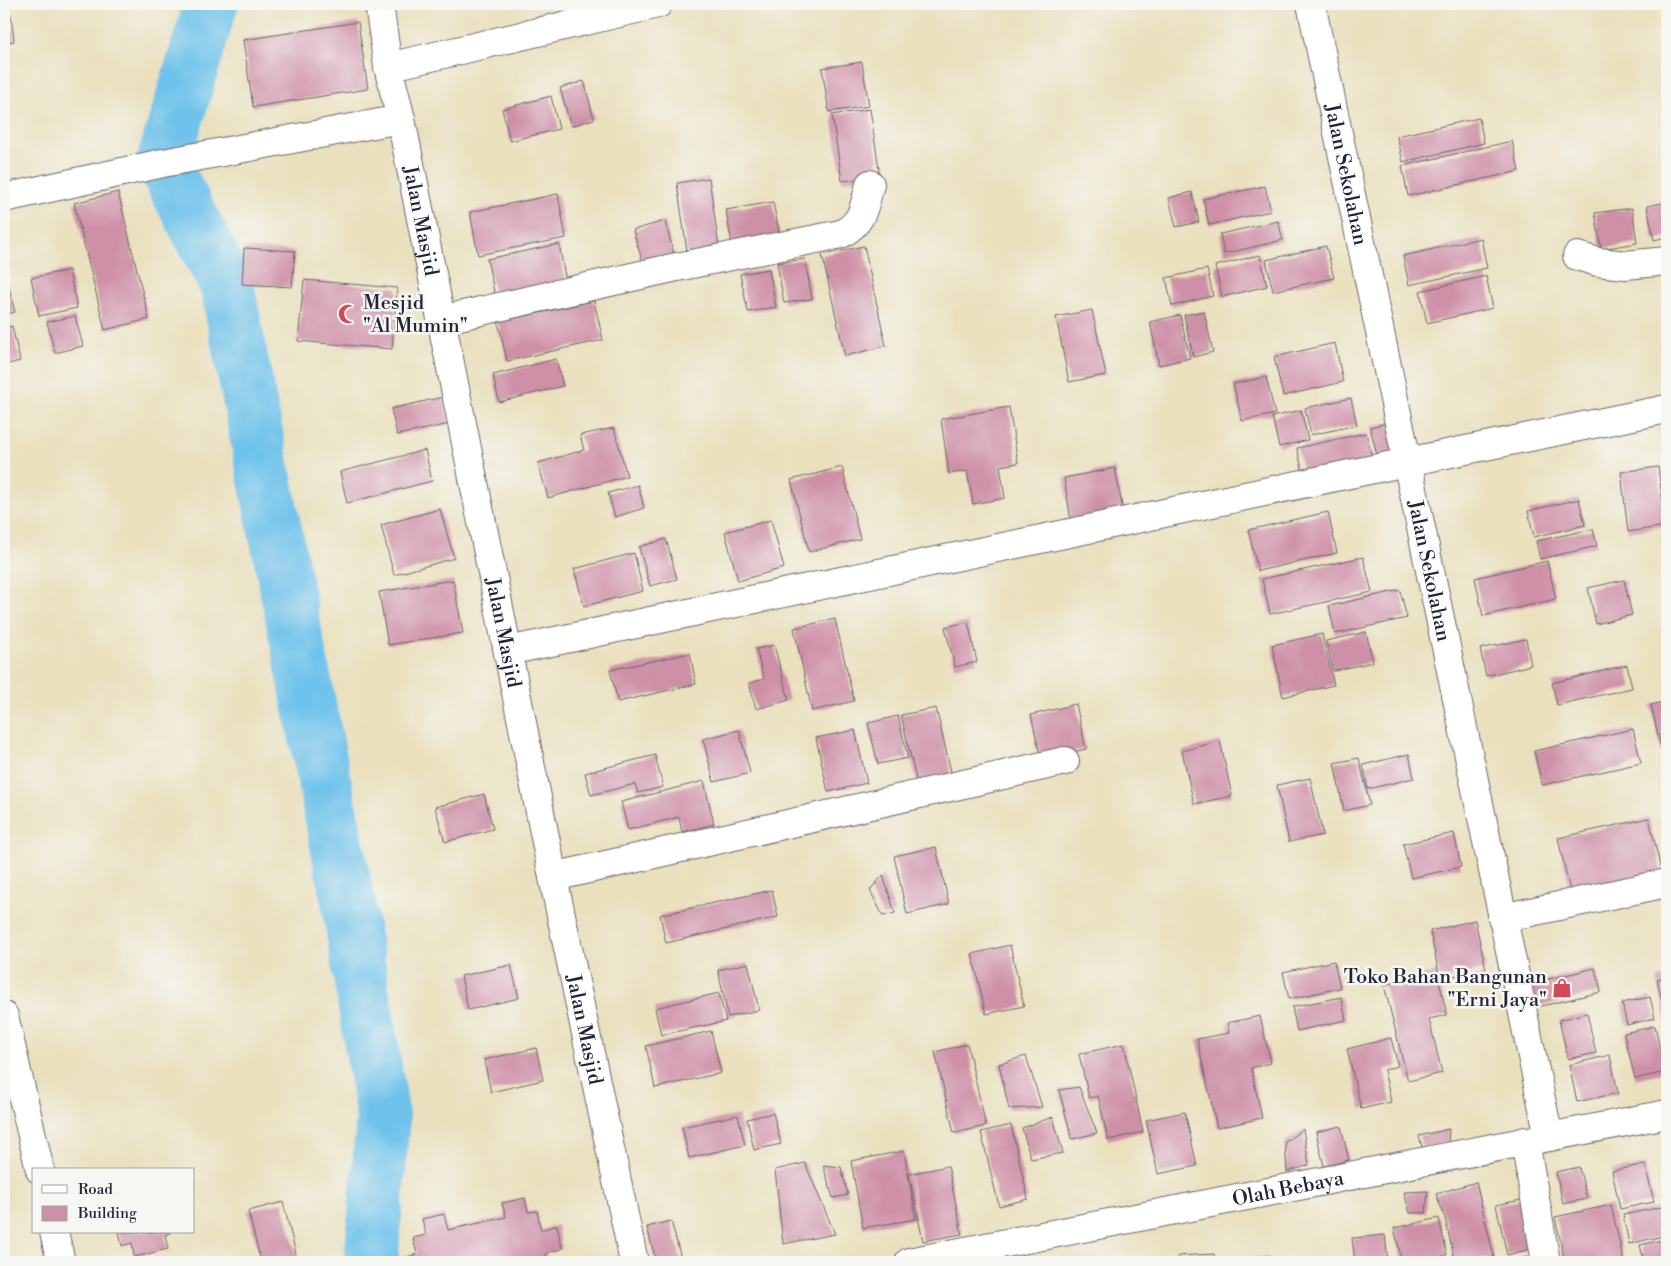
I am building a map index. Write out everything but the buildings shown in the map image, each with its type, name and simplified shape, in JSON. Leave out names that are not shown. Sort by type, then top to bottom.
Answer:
[{"type":"street","name":"Jalan Masjid","points":[[379,4],[388,67],[401,119],[553,877],[634,1262]]},
{"type":"street","points":[[388,67],[658,4]]},
{"type":"street","name":"Jalan Sekolahan","points":[[1310,4],[1502,918],[1537,1139],[1546,1262]]},
{"type":"street","points":[[4,198],[164,163],[401,119]]},
{"type":"street","points":[[441,320],[672,268],[841,234],[850,230],[861,217],[870,184]]},
{"type":"street","points":[[1577,256],[1598,262],[1626,265],[1667,260]]},
{"type":"street","points":[[508,651],[1667,409]]},
{"type":"street","points":[[553,877],[1065,761]]},
{"type":"street","points":[[1502,918],[1667,883]]},
{"type":"street","points":[[4,1016],[40,1168]]},
{"type":"street","name":"Olah Bebaya","points":[[909,1262],[1667,1114]]},
{"type":"street","points":[[55,1234],[62,1262]]},
{"type":"waterway","points":[[211,4],[163,163],[227,286],[348,901],[383,1117],[371,1262]]},
{"type":"place","name":"Mesjid \"Al Mumin\"","points":[[348,314]]},
{"type":"place","name":"Toko Bahan Bangunan \"Erni Jaya\"","points":[[1562,988]]}]
